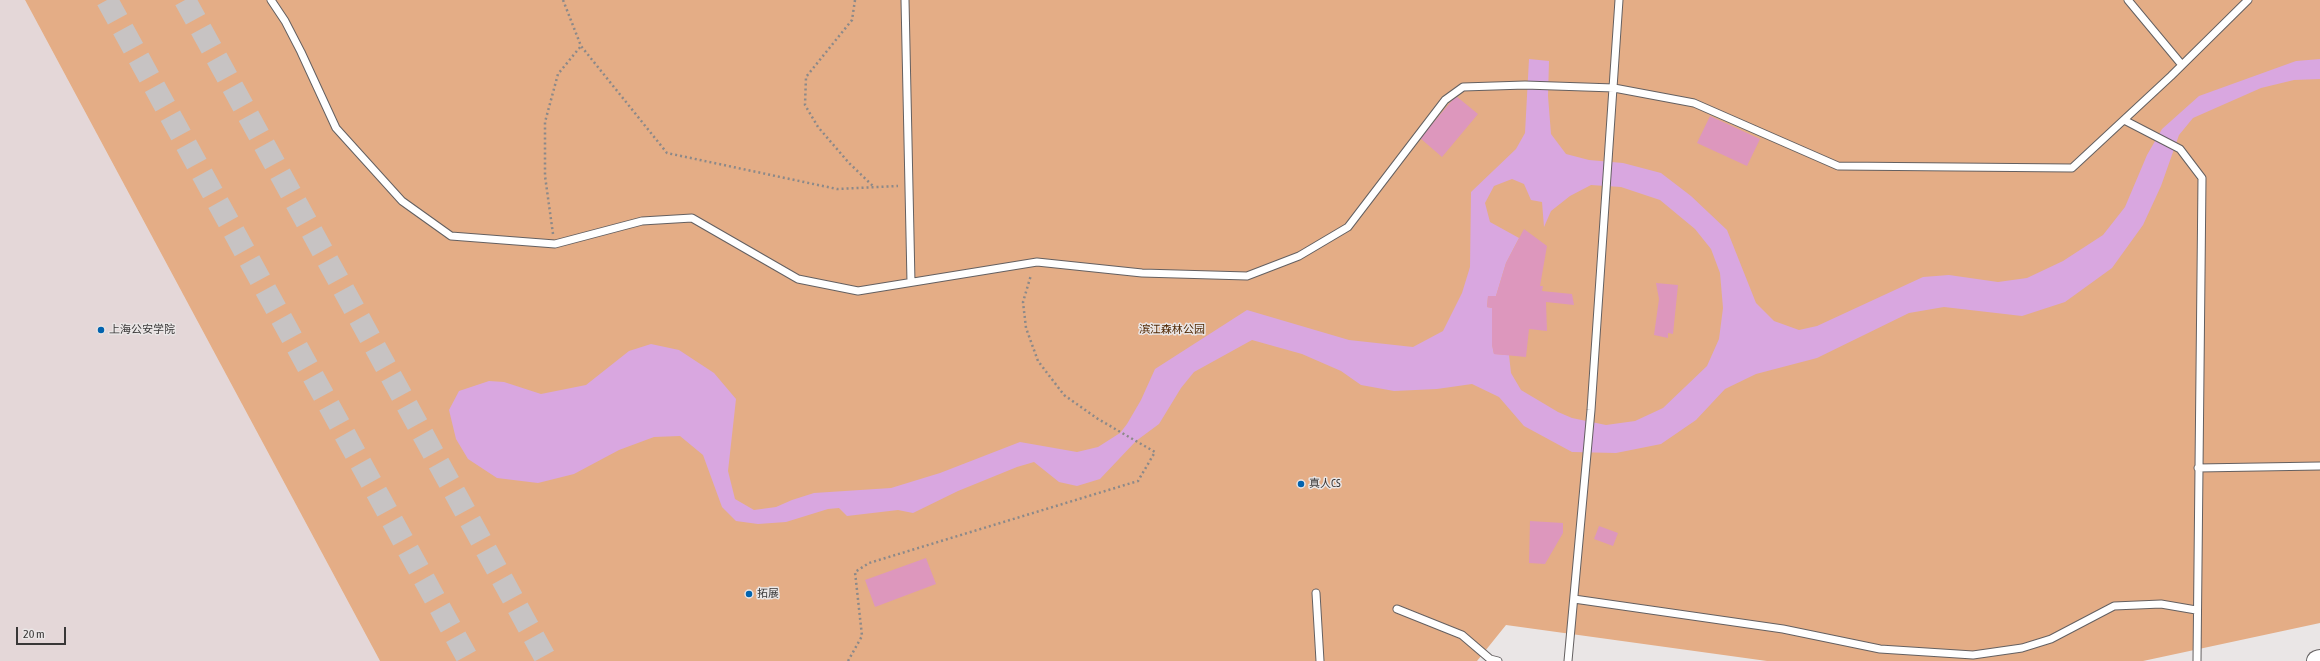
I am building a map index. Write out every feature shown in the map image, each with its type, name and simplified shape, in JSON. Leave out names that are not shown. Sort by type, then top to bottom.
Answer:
[{"type":"lane","points":[[271,0],[301,52],[336,128],[402,201],[451,236],[555,244],[642,221],[692,218],[798,279],[858,291],[1034,263],[1142,273],[1247,276],[1298,256],[1348,227],[1445,100],[1464,87],[1551,85],[1614,88],[1694,103],[1838,166],[2072,168],[2182,65],[2248,0]]},
{"type":"lane","points":[[905,0],[911,282]]},
{"type":"lane","points":[[1568,661],[1591,410],[1619,0]]},
{"type":"lane","points":[[2128,0],[2182,65]]},
{"type":"lane","points":[[2124,120],[2180,149],[2202,178],[2196,610],[2197,661]]},
{"type":"lane","points":[[2198,468],[2320,466]]},
{"type":"lane","points":[[1316,593],[1320,661]]},
{"type":"lane","points":[[1574,599],[1783,629],[1880,649],[1972,655],[2022,648],[2051,639],[2114,606],[2161,604],[2196,610]]},
{"type":"lane","points":[[1397,609],[1462,635],[1490,660],[1498,661]]},
{"type":"path","points":[[563,0],[581,46],[667,153],[837,189],[909,185]]},
{"type":"path","points":[[855,0],[852,20],[806,77],[805,105],[818,127],[849,163],[874,187]]},
{"type":"path","points":[[555,244],[545,176],[545,122],[558,74],[581,46]]},
{"type":"path","points":[[848,661],[862,636],[855,572],[869,563],[1138,481],[1155,452],[1098,419],[1064,395],[1038,361],[1026,328],[1023,302],[1034,263]]},
{"type":"shaded area","name":"上海公安学院","points":[[0,0],[25,0],[380,661],[0,661]]},
{"type":"shaded area","points":[[1529,59],[1549,61],[1548,96],[1551,134],[1566,154],[1589,160],[1623,163],[1661,173],[1691,196],[1727,230],[1756,303],[1774,321],[1799,330],[1817,326],[1923,277],[1949,275],[1998,282],[2027,278],[2063,261],[2103,235],[2125,207],[2147,155],[2162,129],[2199,96],[2296,61],[2320,59],[2320,79],[2294,80],[2261,88],[2193,118],[2179,135],[2161,186],[2143,225],[2112,268],[2065,302],[2022,316],[1944,307],[1909,313],[1817,358],[1756,374],[1725,389],[1696,420],[1661,444],[1616,453],[1572,452],[1524,426],[1499,397],[1472,384],[1437,389],[1394,391],[1361,385],[1341,371],[1302,354],[1252,340],[1194,372],[1181,388],[1159,424],[1136,441],[1100,479],[1077,486],[1059,482],[1034,462],[1017,467],[958,491],[913,513],[898,510],[847,516],[839,508],[828,509],[786,522],[758,524],[736,521],[722,507],[703,455],[680,436],[654,437],[619,450],[574,474],[538,483],[497,478],[468,459],[456,439],[449,410],[459,391],[489,381],[504,382],[541,394],[586,385],[629,351],[651,344],[679,350],[714,373],[736,399],[728,471],[735,499],[754,510],[776,507],[814,493],[891,488],[940,473],[1020,442],[1077,452],[1098,447],[1120,433],[1127,424],[1141,400],[1155,369],[1247,310],[1349,340],[1413,347],[1443,331],[1462,293],[1470,267],[1471,192],[1516,149],[1525,133]],"holes":[[[1512,179],[1524,184],[1531,200],[1542,202],[1544,227],[1551,211],[1570,196],[1591,185],[1621,187],[1660,200],[1695,229],[1711,249],[1720,273],[1723,308],[1719,339],[1707,366],[1663,408],[1635,421],[1606,425],[1572,418],[1558,412],[1521,390],[1511,373],[1509,355],[1494,354],[1492,344],[1492,308],[1487,307],[1488,297],[1496,296],[1506,263],[1519,238],[1490,222],[1485,203],[1494,186]]]},
{"type":"green space","name":"滨江森林公园","points":[[25,0],[2320,0],[2320,623],[2143,661],[1767,661],[1506,625],[1477,661],[380,661]]},
{"type":"building","points":[[1456,96],[1478,114],[1442,157],[1420,138]]},
{"type":"building","points":[[1710,116],[1760,139],[1747,166],[1697,143]]},
{"type":"building","points":[[1524,229],[1547,246],[1540,286],[1543,286],[1542,291],[1572,294],[1574,305],[1546,302],[1547,331],[1529,329],[1526,357],[1494,354],[1492,345],[1492,308],[1487,307],[1488,296],[1496,296],[1506,263]]},
{"type":"building","points":[[1656,283],[1678,285],[1673,334],[1668,333],[1668,338],[1654,335],[1659,299]]},
{"type":"building","points":[[1530,521],[1563,523],[1563,533],[1545,564],[1529,563]]},
{"type":"building","points":[[1599,526],[1618,533],[1613,546],[1594,539]]},
{"type":"building","points":[[926,558],[936,584],[875,607],[865,580]]},
{"type":"tunnel","points":[[107,0],[469,661]]},
{"type":"tunnel","points":[[185,0],[547,661]]},
{"type":"place","name":"上海公安学院","points":[[101,330]]},
{"type":"place","name":"真人CS","points":[[1301,484]]},
{"type":"place","name":"拓展","points":[[749,594]]}]
